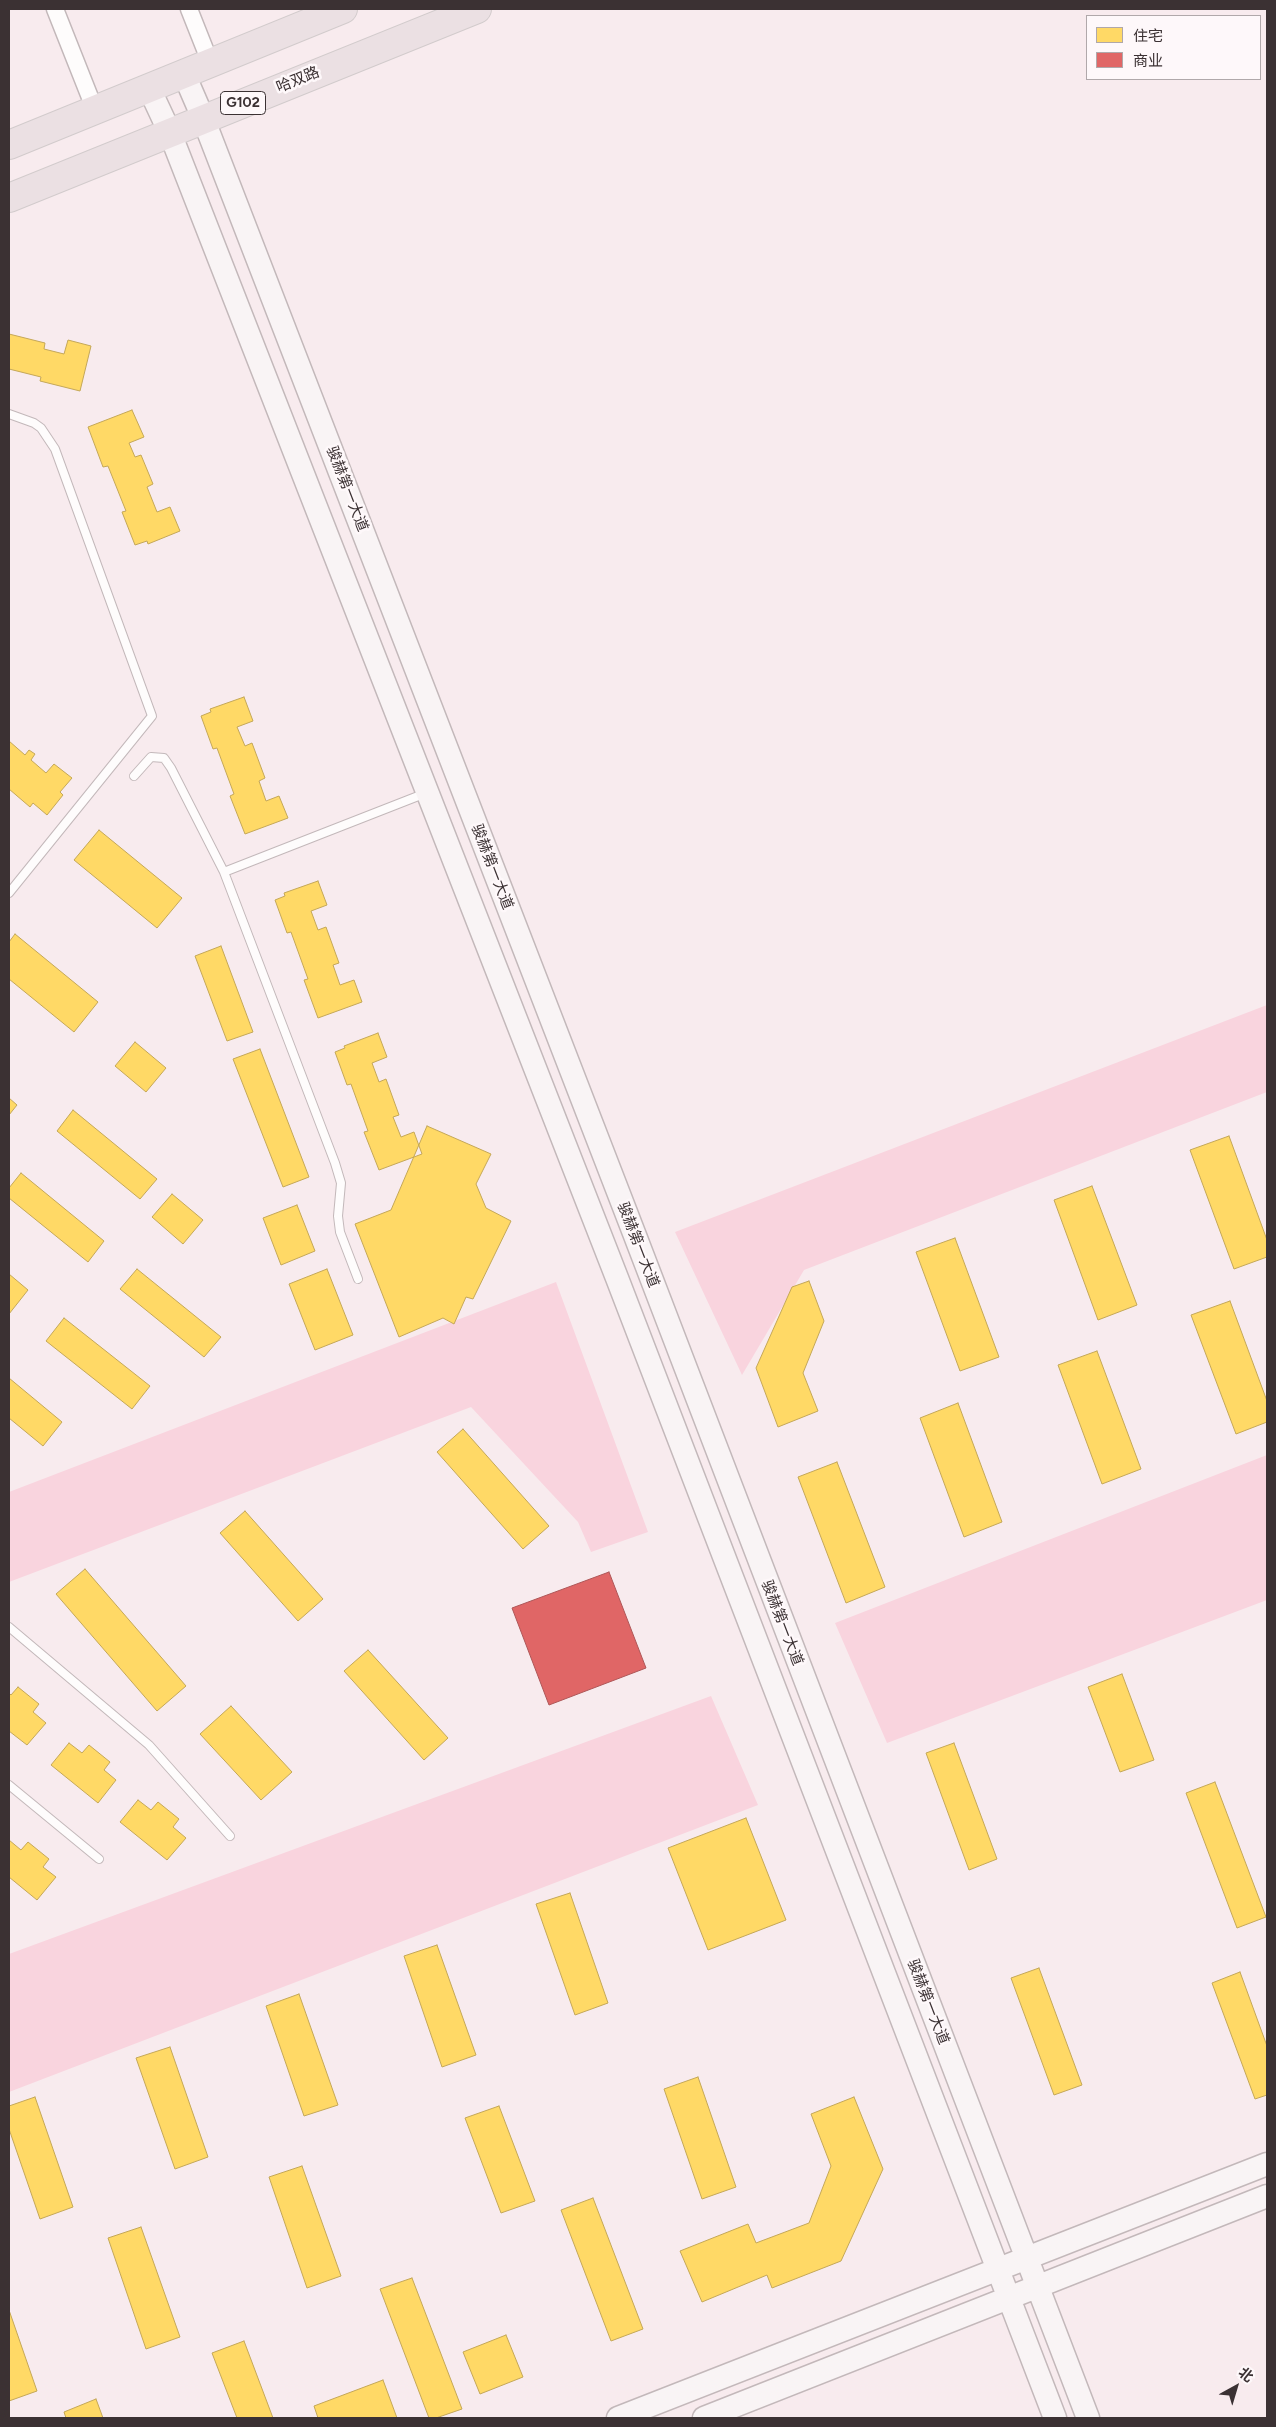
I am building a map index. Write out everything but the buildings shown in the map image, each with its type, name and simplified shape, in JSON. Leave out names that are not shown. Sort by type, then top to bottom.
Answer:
[{"type":"highway","points":[[9,145],[343,9]]},
{"type":"highway","name":"哈双路","points":[[9,198],[203,118],[477,9]]},
{"type":"main road","name":"骏赫第一大道","points":[[184,74],[203,118],[1088,2418]]},
{"type":"main road","name":"骏赫第一大道","points":[[149,88],[170,133],[617,1278],[1055,2418]]},
{"type":"main road","points":[[618,2418],[1027,2260],[1267,2164]]},
{"type":"main road","points":[[704,2418],[1010,2299],[1267,2196]]},
{"type":"street","points":[[54,9],[95,110]]},
{"type":"street","points":[[190,9],[210,62]]},
{"type":"lane","points":[[9,414],[34,423],[41,428],[54,449],[152,716],[9,893]]},
{"type":"lane","points":[[134,776],[151,757],[164,758],[171,768],[224,872],[342,1183],[338,1216],[340,1232],[358,1279]]},
{"type":"lane","points":[[224,872],[427,792]]},
{"type":"lane","points":[[9,1627],[144,1740],[230,1836]]},
{"type":"lane","points":[[9,1785],[99,1859]]},
{"type":"shaded area","points":[[1267,1005],[1267,1092],[804,1270],[742,1375],[675,1232]]},
{"type":"shaded area","points":[[556,1282],[648,1532],[591,1552],[578,1522],[471,1407],[9,1582],[9,1492]]},
{"type":"shaded area","points":[[1267,1455],[1267,1600],[887,1743],[835,1623]]},
{"type":"shaded area","points":[[711,1696],[758,1805],[9,2092],[9,1954]]}]
